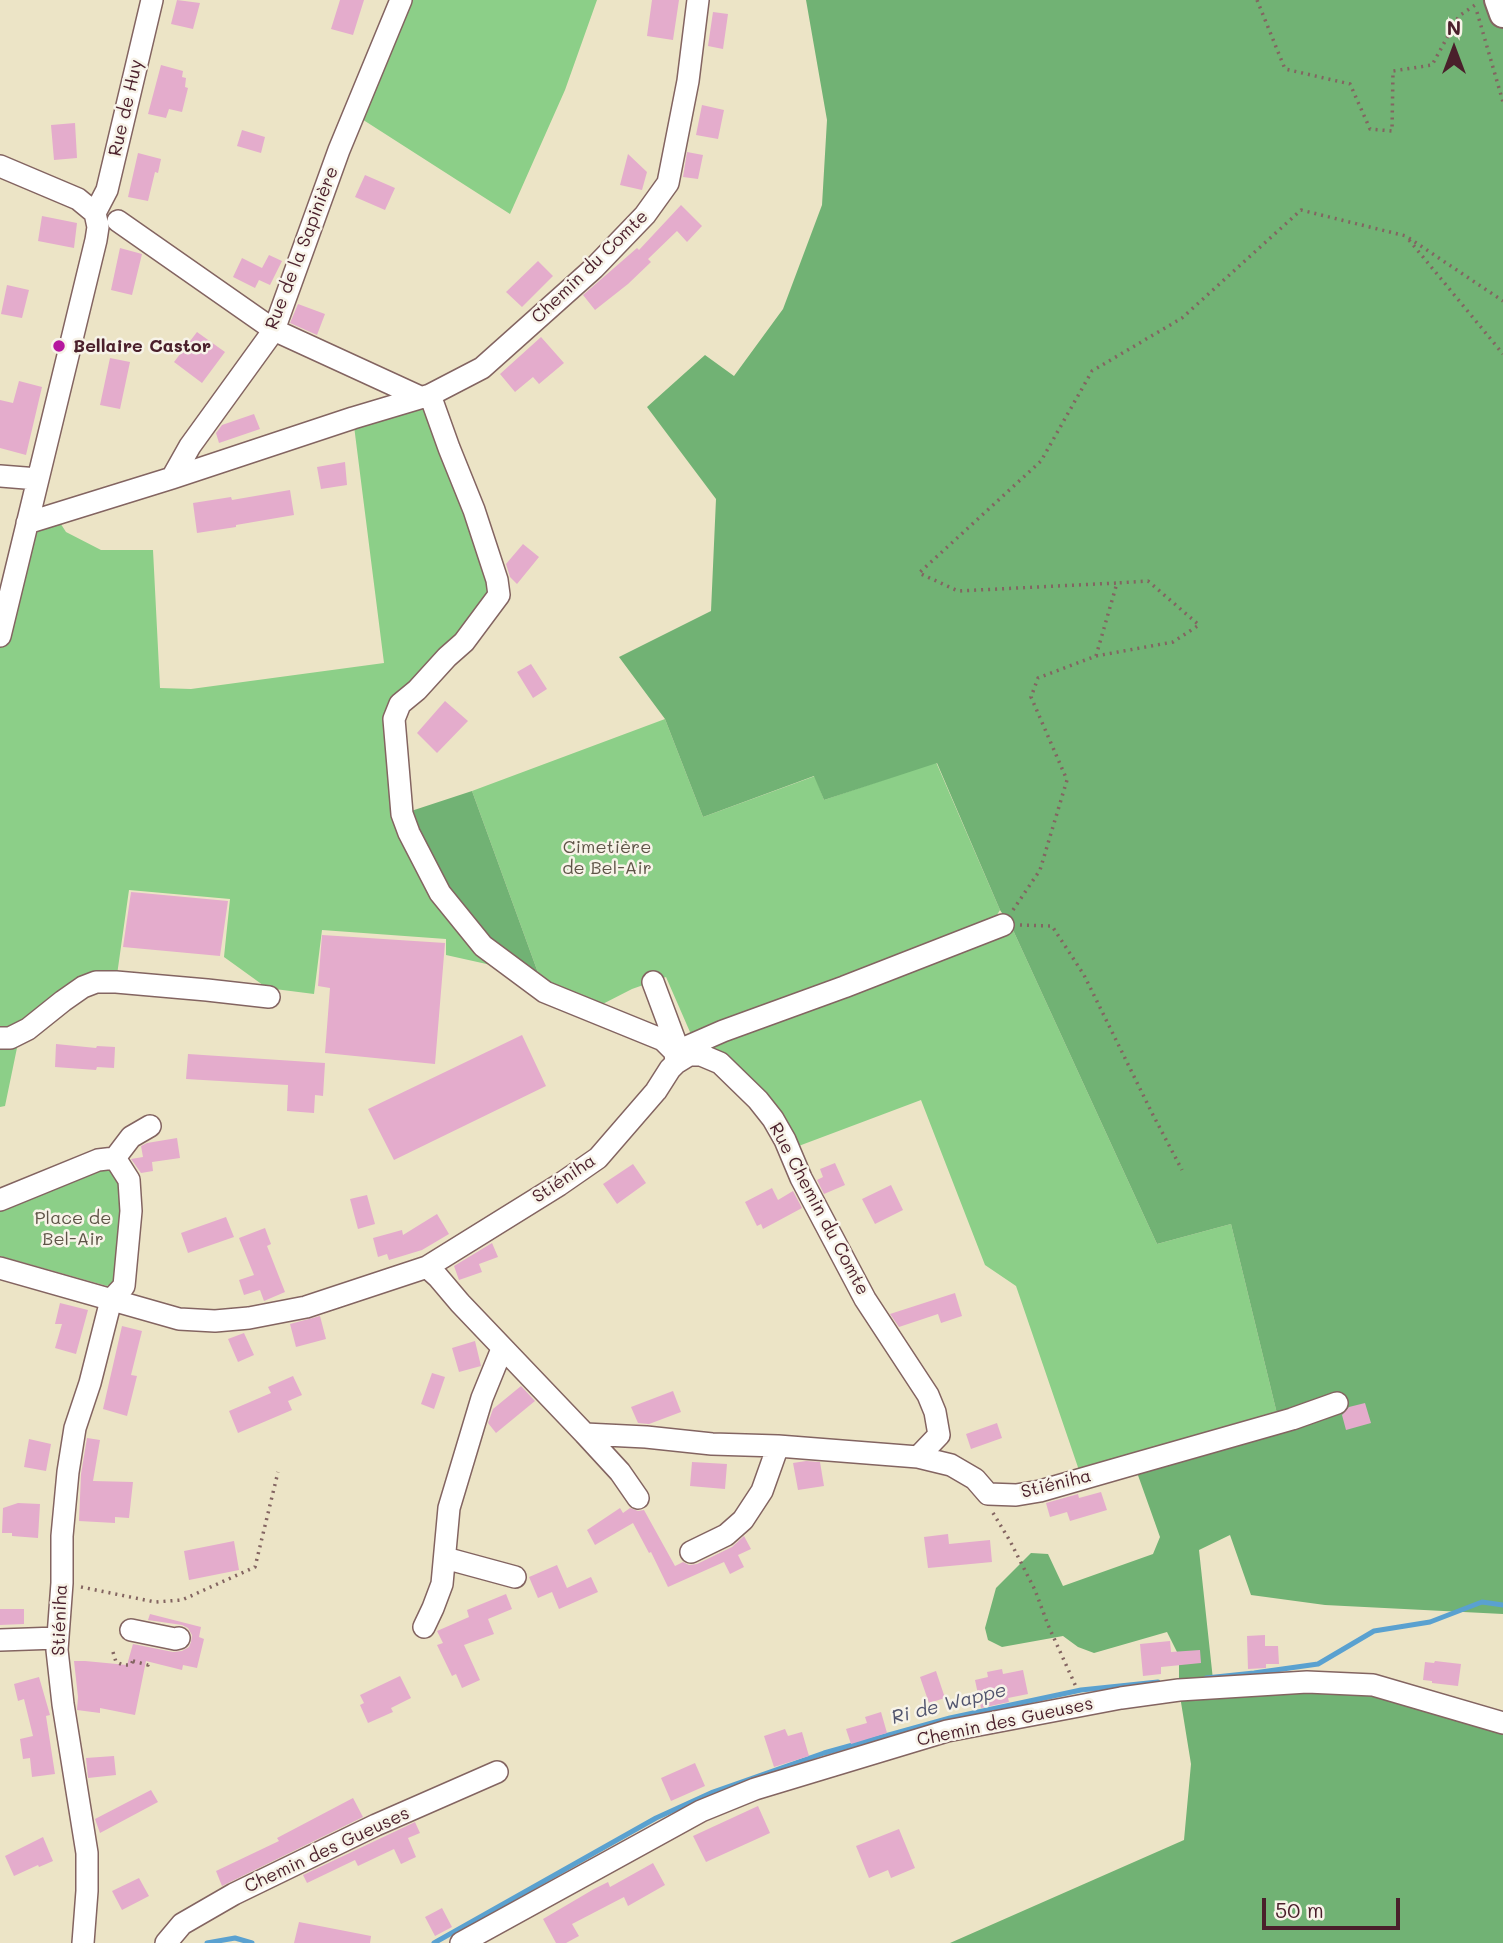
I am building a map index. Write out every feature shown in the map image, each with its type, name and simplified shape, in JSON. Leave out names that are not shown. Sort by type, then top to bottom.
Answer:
[{"type":"main road","points":[[1483,2],[1503,13]]},
{"type":"street","name":"Rue de Huy","points":[[95,213],[107,190],[152,0]]},
{"type":"street","name":"Rue de la Sapinière","points":[[172,478],[190,446],[274,330],[339,150],[401,0]]},
{"type":"street","name":"Chemin du Comte","points":[[27,523],[425,396],[482,368],[594,268],[646,215],[668,183],[688,81],[698,0]]},
{"type":"street","points":[[0,166],[78,199],[95,213],[98,227],[0,636]]},
{"type":"street","points":[[118,221],[274,330],[425,396],[474,510],[497,580],[499,595],[464,642],[400,704],[394,719],[405,824],[440,893],[483,946],[545,992],[663,1040],[676,1058]]},
{"type":"street","points":[[0,476],[38,479]]},
{"type":"street","points":[[676,1058],[723,1031],[1003,925]]},
{"type":"street","points":[[0,1038],[10,1038],[28,1029],[62,1001],[96,982],[207,990],[269,998]]},
{"type":"street","points":[[653,982],[675,1041],[676,1058]]},
{"type":"street","name":"Rue Chemin du Comte","points":[[676,1058],[701,1055],[720,1063],[741,1082],[773,1119],[865,1299],[928,1395],[935,1412],[939,1435],[918,1457]]},
{"type":"street","name":"Stiéniha","points":[[0,1268],[179,1319],[215,1321],[249,1318],[306,1307],[427,1267],[559,1185],[598,1158],[656,1091],[676,1058]]},
{"type":"street","points":[[0,1200],[98,1160],[115,1158],[131,1137],[150,1126]]},
{"type":"street","name":"Stiéniha","points":[[83,1943],[87,1853],[63,1765],[63,1704],[57,1638],[62,1583],[62,1536],[75,1428],[111,1300],[124,1286],[131,1210],[129,1180],[115,1158]]},
{"type":"street","points":[[427,1267],[621,1472],[638,1498]]},
{"type":"street","points":[[424,1628],[442,1584],[449,1508],[482,1398],[502,1349]]},
{"type":"street","name":"Stiéniha","points":[[988,1494],[1016,1495],[1040,1491],[1292,1419],[1337,1403]]},
{"type":"street","points":[[585,1434],[918,1457],[951,1465],[975,1479],[988,1494]]},
{"type":"street","points":[[691,1552],[726,1535],[743,1520],[762,1491],[778,1446]]},
{"type":"street","points":[[444,1558],[515,1577]]},
{"type":"street","points":[[131,1630],[177,1640]]},
{"type":"street","points":[[0,1640],[57,1638]]},
{"type":"street","name":"Chemin des Gueuses","points":[[461,1943],[701,1811],[767,1785],[947,1731],[1080,1704],[1168,1692],[1307,1682],[1373,1685],[1503,1723]]},
{"type":"street","name":"Chemin des Gueuses","points":[[166,1943],[182,1924],[234,1894],[376,1825],[497,1772]]},
{"type":"path","points":[[1257,0],[1285,69],[1350,84],[1370,129],[1392,131],[1393,71],[1432,65],[1459,16],[1483,2],[1503,102]]},
{"type":"path","points":[[1003,925],[1040,870],[1067,780],[1031,697],[1038,678],[1096,656],[1173,642],[1199,625],[1148,581],[958,591],[919,573],[1041,461],[1092,371],[1182,318],[1301,210],[1406,236],[1503,301]]},
{"type":"path","points":[[1406,236],[1503,354]]},
{"type":"path","points":[[1096,656],[1117,583]]},
{"type":"path","points":[[1003,925],[1052,926],[1084,975],[1182,1170]]},
{"type":"path","points":[[62,1583],[155,1602],[182,1600],[255,1567],[278,1472]]},
{"type":"path","points":[[988,1494],[990,1508],[1035,1590],[1076,1687]]},
{"type":"path","points":[[113,1653],[114,1660],[119,1664],[131,1665],[133,1659],[148,1665],[149,1661]]},
{"type":"green space","points":[[401,0],[597,0],[565,90],[510,214],[354,114]]},
{"type":"green space","points":[[806,0],[1498,0],[1503,14],[1503,1614],[1325,1605],[1251,1595],[1230,1535],[1199,1550],[1214,1689],[1373,1685],[1503,1723],[1503,1943],[950,1943],[1184,1840],[1191,1764],[1179,1690],[1179,1656],[1167,1632],[1094,1653],[1078,1647],[1063,1636],[1002,1647],[988,1640],[985,1628],[996,1588],[1031,1553],[1048,1554],[1063,1586],[1153,1554],[1160,1537],[1134,1464],[1279,1422],[1231,1224],[1157,1244],[1013,930],[1000,910],[937,763],[824,800],[814,776],[703,817],[665,719],[619,657],[711,611],[716,499],[647,407],[705,355],[734,376],[783,309],[822,205],[827,120]]},
{"type":"green space","points":[[420,397],[499,595],[400,704],[402,800],[518,971],[446,955],[446,939],[322,930],[314,994],[267,988],[224,957],[230,899],[129,890],[116,982],[96,982],[18,1043],[5,1106],[0,1107],[0,636],[27,523],[55,515],[66,532],[101,550],[153,550],[160,688],[191,689],[384,663],[353,418]]},
{"type":"green space","name":"Cimetière de Bel-Air","points":[[665,719],[703,817],[815,776],[824,800],[936,762],[1000,910],[987,931],[693,1044],[666,977],[632,989],[589,1011],[545,992],[472,791]]},
{"type":"green space","points":[[472,791],[545,992],[483,946],[402,814]]},
{"type":"green space","points":[[1013,930],[1157,1244],[1231,1224],[1279,1422],[1082,1479],[1016,1286],[985,1265],[921,1100],[788,1150],[700,1049]]},
{"type":"green space","name":"Place de Bel-Air","points":[[104,1167],[114,1172],[126,1201],[117,1281],[107,1286],[0,1256],[0,1208]]},
{"type":"building","points":[[177,0],[200,3],[193,29],[171,24]]},
{"type":"building","points":[[340,0],[364,0],[353,35],[331,29]]},
{"type":"building","points":[[652,0],[679,0],[673,40],[647,36]]},
{"type":"building","points":[[713,12],[728,14],[723,49],[708,46]]},
{"type":"building","points":[[161,65],[183,71],[182,77],[186,78],[185,87],[188,88],[182,112],[169,109],[166,118],[148,114]]},
{"type":"building","points":[[702,105],[724,110],[718,139],[696,135]]},
{"type":"building","points":[[75,123],[77,158],[54,160],[51,125]]},
{"type":"building","points":[[242,130],[265,137],[261,153],[237,146]]},
{"type":"building","points":[[687,152],[703,155],[698,179],[683,177]]},
{"type":"building","points":[[138,153],[161,159],[148,201],[128,197]]},
{"type":"building","points":[[628,154],[647,172],[642,190],[620,185]]},
{"type":"building","points":[[365,175],[395,188],[385,210],[355,197]]},
{"type":"building","points":[[681,205],[702,226],[687,242],[677,231],[648,259],[651,262],[595,310],[583,295],[637,248],[639,250]]},
{"type":"building","points":[[42,216],[77,223],[74,248],[38,241]]},
{"type":"building","points":[[120,248],[142,254],[132,295],[111,290]]},
{"type":"building","points":[[269,255],[282,261],[270,285],[259,280],[255,288],[233,277],[242,258],[262,268]]},
{"type":"building","points":[[538,261],[553,276],[522,307],[506,292]]},
{"type":"building","points":[[7,285],[29,290],[22,318],[1,314]]},
{"type":"building","points":[[298,304],[325,314],[317,335],[290,323]]},
{"type":"building","points":[[197,332],[225,352],[202,383],[174,362]]},
{"type":"building","points":[[541,337],[564,363],[539,384],[533,377],[515,392],[500,374]]},
{"type":"building","points":[[110,358],[130,362],[120,409],[100,405]]},
{"type":"building","points":[[19,381],[42,387],[26,455],[0,448],[0,400],[13,403]]},
{"type":"building","points":[[254,414],[260,429],[219,443],[216,433],[222,425]]},
{"type":"building","points":[[345,462],[347,485],[321,489],[317,467]]},
{"type":"building","points":[[290,490],[294,515],[197,533],[193,503],[231,497],[232,500]]},
{"type":"building","points":[[523,544],[539,557],[517,584],[510,577],[506,564]]},
{"type":"building","points":[[531,664],[547,689],[533,698],[517,672]]},
{"type":"building","points":[[445,701],[468,721],[437,753],[417,733]]},
{"type":"building","points":[[131,892],[228,901],[220,956],[123,947]]},
{"type":"building","points":[[322,935],[445,943],[435,1064],[325,1053],[330,988],[318,986]]},
{"type":"building","points":[[522,1035],[546,1086],[394,1160],[368,1109]]},
{"type":"building","points":[[56,1044],[115,1047],[114,1068],[97,1067],[96,1070],[55,1067]]},
{"type":"building","points":[[188,1054],[325,1063],[323,1096],[315,1095],[314,1113],[287,1111],[288,1085],[186,1079]]},
{"type":"building","points":[[177,1138],[180,1158],[152,1162],[153,1171],[141,1173],[131,1159],[143,1157],[141,1146],[147,1143]]},
{"type":"building","points":[[835,1163],[845,1185],[824,1194],[817,1180],[823,1177],[820,1169]]},
{"type":"building","points":[[633,1164],[646,1183],[617,1204],[603,1184]]},
{"type":"building","points":[[891,1185],[903,1210],[875,1224],[862,1199]]},
{"type":"building","points":[[772,1188],[778,1200],[793,1191],[802,1208],[763,1229],[761,1224],[757,1226],[745,1202]]},
{"type":"building","points":[[367,1195],[375,1224],[358,1229],[350,1199]]},
{"type":"building","points":[[437,1214],[449,1234],[422,1250],[389,1260],[387,1254],[378,1257],[373,1238],[402,1230],[403,1235]]},
{"type":"building","points":[[226,1217],[234,1237],[188,1253],[181,1233]]},
{"type":"building","points":[[265,1228],[271,1244],[267,1246],[285,1292],[264,1301],[260,1290],[244,1295],[239,1280],[254,1275],[239,1238]]},
{"type":"building","points":[[492,1243],[498,1257],[479,1264],[482,1272],[459,1280],[454,1266]]},
{"type":"building","points":[[955,1293],[962,1316],[941,1323],[938,1314],[899,1327],[890,1314]]},
{"type":"building","points":[[60,1303],[88,1310],[76,1354],[55,1348],[62,1324],[55,1324]]},
{"type":"building","points":[[320,1316],[326,1339],[296,1347],[290,1324]]},
{"type":"building","points":[[122,1326],[142,1331],[131,1375],[137,1376],[127,1416],[103,1409]]},
{"type":"building","points":[[244,1333],[254,1355],[238,1362],[228,1339]]},
{"type":"building","points":[[475,1341],[481,1366],[459,1372],[452,1348]]},
{"type":"building","points":[[432,1373],[445,1377],[434,1409],[421,1404]]},
{"type":"building","points":[[293,1376],[302,1395],[288,1401],[292,1410],[238,1433],[229,1411],[271,1393],[268,1387]]},
{"type":"building","points":[[521,1386],[535,1401],[496,1433],[488,1423],[493,1409]]},
{"type":"building","points":[[673,1391],[681,1412],[649,1424],[638,1423],[631,1407]]},
{"type":"building","points":[[1365,1403],[1371,1423],[1346,1430],[1342,1415],[1349,1407]]},
{"type":"building","points":[[997,1423],[1002,1438],[971,1449],[966,1434]]},
{"type":"building","points":[[87,1438],[100,1440],[93,1481],[133,1482],[129,1518],[115,1517],[115,1523],[79,1521],[81,1474]]},
{"type":"building","points":[[29,1439],[51,1444],[46,1471],[24,1467]]},
{"type":"building","points":[[692,1462],[727,1464],[725,1489],[690,1486]]},
{"type":"building","points":[[820,1462],[824,1486],[798,1490],[793,1463]]},
{"type":"building","points":[[1101,1492],[1107,1510],[1070,1521],[1067,1512],[1050,1517],[1046,1503],[1078,1494],[1079,1498]]},
{"type":"building","points":[[18,1503],[40,1504],[38,1538],[2,1533],[3,1508]]},
{"type":"building","points":[[620,1508],[623,1513],[630,1508],[644,1510],[675,1566],[683,1562],[689,1565],[697,1564],[732,1547],[744,1536],[751,1549],[738,1555],[744,1567],[730,1574],[724,1562],[668,1587],[633,1523],[595,1545],[587,1530]]},
{"type":"building","points":[[948,1534],[949,1544],[990,1540],[992,1562],[928,1568],[924,1537]]},
{"type":"building","points":[[234,1541],[239,1570],[189,1580],[184,1551]]},
{"type":"building","points":[[557,1565],[567,1588],[591,1577],[598,1592],[559,1609],[552,1592],[538,1598],[529,1577]]},
{"type":"building","points":[[506,1594],[512,1609],[488,1619],[494,1634],[464,1645],[480,1680],[462,1688],[456,1674],[452,1676],[437,1645],[443,1643],[437,1631],[469,1617],[467,1610]]},
{"type":"building","points":[[0,1609],[24,1609],[24,1624],[0,1625]]},
{"type":"building","points":[[150,1614],[201,1627],[199,1637],[204,1639],[197,1668],[183,1665],[182,1670],[146,1661],[135,1715],[100,1708],[100,1713],[77,1710],[74,1661],[127,1665],[133,1644],[173,1652],[189,1647],[192,1635],[188,1628],[148,1620]]},
{"type":"building","points":[[1265,1635],[1265,1646],[1278,1646],[1279,1664],[1248,1669],[1247,1636]]},
{"type":"building","points":[[1170,1641],[1171,1652],[1200,1650],[1201,1663],[1161,1667],[1161,1674],[1143,1676],[1140,1644]]},
{"type":"building","points":[[1425,1662],[1461,1664],[1458,1686],[1423,1680]]},
{"type":"building","points":[[1002,1669],[1003,1674],[1023,1670],[1028,1694],[1008,1698],[1009,1702],[981,1708],[975,1680],[988,1677],[987,1672]]},
{"type":"building","points":[[936,1671],[945,1698],[929,1703],[920,1677]]},
{"type":"building","points":[[400,1676],[411,1698],[391,1708],[393,1712],[368,1723],[360,1705],[364,1703],[360,1695]]},
{"type":"building","points":[[39,1677],[50,1715],[46,1716],[55,1774],[32,1777],[30,1758],[23,1759],[20,1739],[33,1736],[24,1699],[18,1701],[14,1684]]},
{"type":"building","points":[[881,1712],[887,1733],[851,1744],[846,1729],[867,1723],[865,1717]]},
{"type":"building","points":[[785,1729],[788,1736],[802,1732],[809,1756],[774,1767],[764,1736]]},
{"type":"building","points":[[114,1756],[116,1775],[88,1778],[86,1758]]},
{"type":"building","points":[[695,1763],[705,1786],[671,1801],[661,1778]]},
{"type":"building","points":[[151,1790],[158,1802],[100,1833],[95,1819]]},
{"type":"building","points":[[353,1798],[363,1817],[222,1886],[216,1871],[279,1841],[277,1838]]},
{"type":"building","points":[[758,1806],[770,1833],[706,1862],[693,1836]]},
{"type":"building","points":[[415,1822],[420,1833],[408,1838],[416,1857],[401,1864],[394,1849],[358,1866],[355,1860],[307,1883],[303,1875]]},
{"type":"building","points":[[899,1829],[915,1868],[891,1878],[888,1870],[869,1878],[856,1846]]},
{"type":"building","points":[[43,1837],[53,1861],[14,1876],[5,1856]]},
{"type":"building","points":[[653,1863],[665,1885],[628,1906],[624,1897],[572,1924],[579,1936],[566,1943],[556,1943],[543,1919],[594,1889],[608,1882],[610,1887]]},
{"type":"building","points":[[139,1878],[149,1896],[122,1910],[112,1891]]},
{"type":"building","points":[[442,1908],[452,1927],[435,1936],[425,1917]]},
{"type":"building","points":[[299,1922],[371,1936],[370,1943],[294,1943]]},
{"type":"waterway","name":"Ri de Wappe","points":[[1206,1678],[1318,1664],[1374,1631],[1430,1622],[1482,1602],[1503,1605]]},
{"type":"waterway","name":"Ri de Wappe","points":[[434,1943],[656,1818],[713,1792],[824,1753],[950,1718],[1081,1690],[1158,1682]]},
{"type":"waterway","name":"Ri de Wappe","points":[[207,1943],[235,1938],[252,1943]]},
{"type":"place","name":"Bellaire Castor","points":[[59,346]]}]
